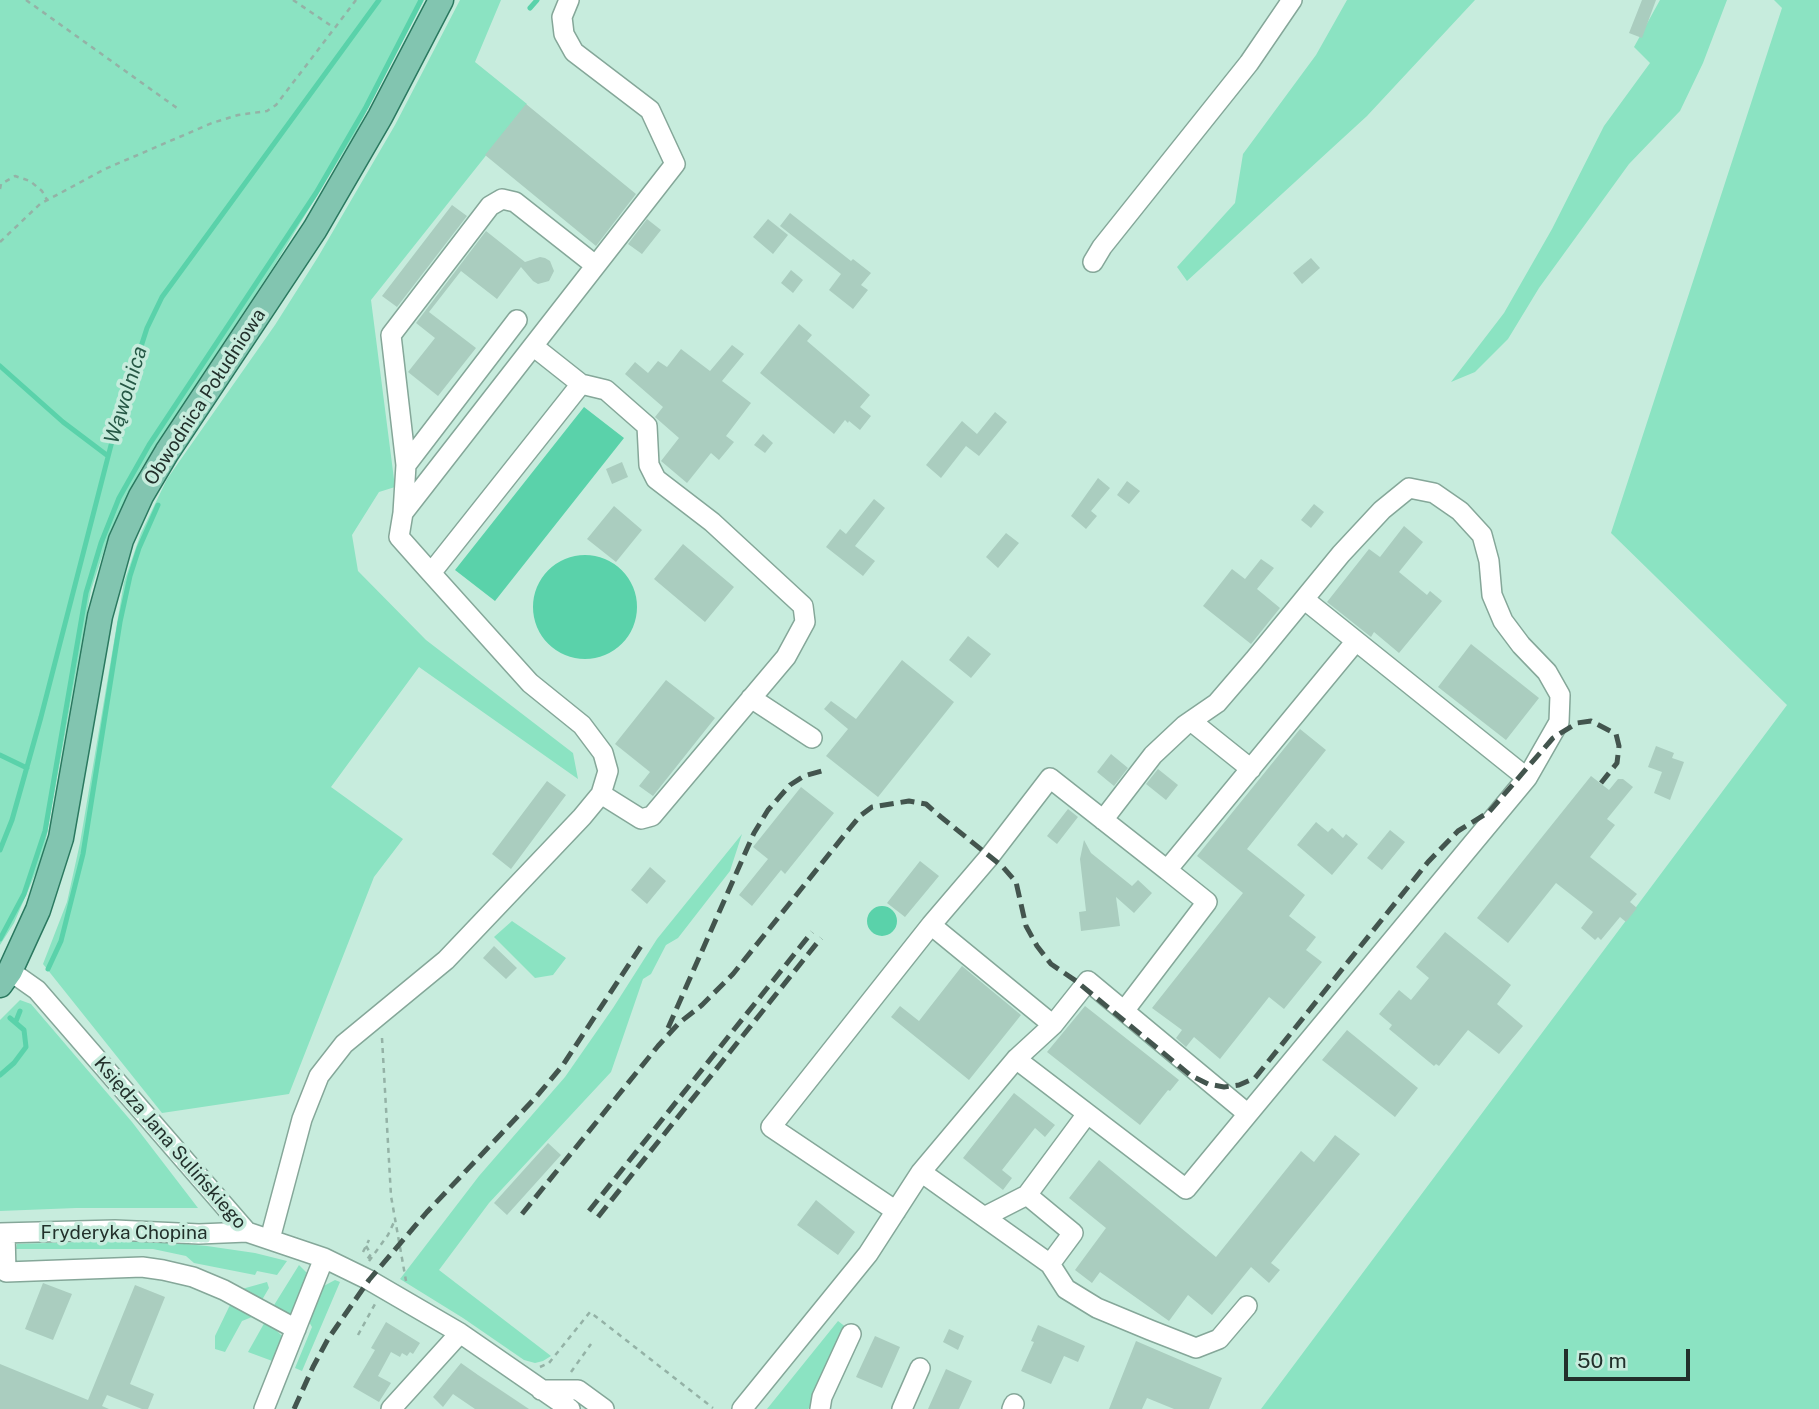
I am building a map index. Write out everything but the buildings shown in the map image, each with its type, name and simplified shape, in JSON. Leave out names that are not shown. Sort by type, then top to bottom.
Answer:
[{"type":"main road","name":"Obwodnica Południowa","points":[[5,978],[38,910],[61,838],[100,616],[121,540],[141,496],[167,452],[321,218],[380,117],[441,0]]},
{"type":"street","points":[[403,513],[675,163],[650,110],[574,52],[564,34],[562,17],[569,0]]},
{"type":"street","points":[[1093,262],[1102,247],[1249,63],[1292,0]]},
{"type":"street","points":[[270,1239],[302,1119],[319,1076],[344,1044],[446,960],[601,794],[608,771],[603,753],[582,725],[530,683],[399,537],[406,465],[391,335],[490,206],[502,199],[515,202],[595,265]]},
{"type":"street","points":[[406,465],[517,320]]},
{"type":"street","points":[[533,346],[581,384],[606,390],[648,426],[649,465],[656,479],[712,522],[803,606],[805,622],[796,640],[652,816],[641,819],[601,794]]},
{"type":"street","points":[[431,573],[581,384]]},
{"type":"street","points":[[1017,1059],[1186,1189],[1527,778],[1559,722],[1560,695],[1547,672],[1503,621],[1492,595],[1489,561],[1482,535],[1460,511],[1434,493],[1409,488],[1382,510],[1341,554],[1217,702],[1153,755],[1103,820]]},
{"type":"street","points":[[1305,600],[1527,778]]},
{"type":"street","points":[[1167,870],[1356,641]]},
{"type":"street","points":[[751,698],[812,738]]},
{"type":"street","points":[[1191,721],[1251,769]]},
{"type":"street","points":[[896,1211],[771,1127],[1050,778],[1207,902],[1124,1011]]},
{"type":"street","points":[[931,925],[1053,1025]]},
{"type":"street","name":"Księdza Jana Sulińskiego","points":[[5,978],[37,990],[247,1232],[324,1258],[369,1280],[460,1333],[570,1409]]},
{"type":"street","points":[[742,1409],[868,1254],[921,1172],[1017,1059],[1053,1025],[1088,982],[1248,1114]]},
{"type":"street","points":[[984,1217],[1027,1195],[1087,1114]]},
{"type":"street","points":[[921,1172],[1050,1264],[1066,1289],[1097,1308],[1196,1348],[1219,1339],[1247,1306]]},
{"type":"street","points":[[1027,1195],[1073,1233],[1050,1264]]},
{"type":"street","name":"Fryderyka Chopina","points":[[2,1233],[114,1230],[199,1234],[247,1232]]},
{"type":"street","points":[[2,1233],[3,1275],[142,1267],[163,1270],[193,1277],[224,1290],[296,1329]]},
{"type":"street","points":[[264,1409],[324,1258]]},
{"type":"street","points":[[391,1409],[460,1333]]},
{"type":"street","points":[[820,1409],[822,1397],[851,1334]]},
{"type":"street","points":[[902,1409],[920,1368]]},
{"type":"street","points":[[541,1390],[578,1390],[604,1409]]},
{"type":"path","points":[[26,0],[177,108]]},
{"type":"path","points":[[293,0],[330,25]]},
{"type":"path","points":[[0,242],[47,200],[176,137],[238,115],[267,111],[276,105],[355,0]]},
{"type":"path","points":[[0,190],[1,184],[15,176],[30,181],[42,191],[47,200]]},
{"type":"path","points":[[381,1012],[394,1222],[408,1291]]},
{"type":"path","points":[[364,1266],[388,1235],[394,1222]]},
{"type":"path","points":[[362,1252],[369,1240]]},
{"type":"path","points":[[366,1246],[369,1253]]},
{"type":"path","points":[[358,1335],[378,1299]]},
{"type":"path","points":[[530,1367],[541,1367],[550,1363],[590,1312],[713,1408]]},
{"type":"shaded area","points":[[0,0],[424,0],[357,130],[274,266],[141,469],[110,532],[91,590],[43,856],[14,923],[0,945]]},
{"type":"shaded area","points":[[460,0],[501,0],[475,62],[527,104],[371,300],[395,487],[379,492],[352,535],[358,571],[426,640],[573,753],[578,779],[419,667],[331,787],[403,839],[374,877],[289,1094],[162,1113],[43,964],[67,902],[80,843],[124,582],[141,533],[167,479],[275,325],[318,257],[395,125]]},
{"type":"shaded area","points":[[1347,0],[1475,0],[1367,116],[1187,281],[1177,267],[1235,203],[1243,154],[1316,55]]},
{"type":"shaded area","points":[[1660,0],[1727,0],[1703,63],[1680,111],[1629,164],[1539,288],[1508,339],[1475,372],[1451,382],[1504,313],[1552,229],[1604,126],[1650,63],[1634,47]]},
{"type":"shaded area","points":[[1774,0],[1819,0],[1819,1409],[1261,1409],[1787,705],[1611,533],[1782,8]]},
{"type":"shaded area","points":[[584,407],[624,438],[495,601],[455,570]]},
{"type":"shaded area","points":[[585,555],[605,559],[622,570],[633,587],[637,607],[633,627],[622,644],[605,655],[585,659],[565,655],[548,644],[537,627],[533,607],[537,587],[548,570],[565,559]]},
{"type":"shaded area","points":[[742,834],[730,871],[678,938],[666,945],[651,974],[643,979],[611,1072],[489,1203],[439,1270],[551,1356],[535,1363],[524,1360],[400,1279],[479,1176],[565,1077],[657,939]]},
{"type":"shaded area","points":[[882,906],[893,910],[897,921],[893,932],[882,936],[871,932],[867,921],[871,910]]},
{"type":"shaded area","points":[[512,921],[566,958],[553,975],[535,978],[494,937]]},
{"type":"shaded area","points":[[20,1000],[31,1004],[132,1122],[198,1208],[0,1211],[0,1020]]},
{"type":"shaded area","points":[[111,1241],[207,1246],[287,1261],[277,1275],[257,1271],[255,1275],[194,1263],[186,1256],[153,1249],[16,1249],[17,1244]]},
{"type":"shaded area","points":[[299,1265],[307,1273],[307,1282],[294,1313],[290,1316],[271,1310]]},
{"type":"shaded area","points":[[335,1280],[340,1282],[302,1371],[295,1368],[312,1327],[308,1320],[320,1288]]},
{"type":"shaded area","points":[[267,1282],[269,1288],[252,1317],[242,1321],[225,1352],[215,1349],[215,1336],[229,1307],[242,1289]]},
{"type":"shaded area","points":[[266,1320],[284,1338],[275,1362],[248,1352]]},
{"type":"shaded area","points":[[838,1321],[847,1328],[811,1407],[767,1409]]},
{"type":"waterway","name":"Wąwolnica","points":[[0,850],[12,820],[41,717],[118,418],[147,328],[162,297],[379,0]]},
{"type":"waterway","points":[[0,939],[24,894],[45,831],[86,593],[101,543],[119,498],[149,445],[316,193],[366,107],[421,0]]},
{"type":"waterway","points":[[530,8],[537,0]]},
{"type":"waterway","points":[[0,366],[63,422],[108,456]]},
{"type":"waterway","points":[[48,969],[61,941],[83,854],[120,622],[130,576],[158,505]]},
{"type":"waterway","points":[[0,755],[27,768]]},
{"type":"waterway","points":[[16,1021],[20,1011]]},
{"type":"waterway","name":"Wąwolnica","points":[[0,1075],[26,1047],[24,1030],[10,1018]]},
{"type":"railway","points":[[522,1214],[658,1046],[733,974],[850,828],[872,807],[909,801],[926,804],[1003,867],[1016,882],[1026,926],[1051,964],[1076,981],[1190,1075],[1208,1084],[1224,1087],[1239,1085],[1255,1078],[1428,862],[1458,831],[1489,812],[1553,738],[1577,723],[1591,721],[1616,734],[1619,746],[1617,763],[1601,783]]},
{"type":"railway","points":[[668,1028],[754,833],[768,810],[790,785],[804,776],[825,770]]},
{"type":"railway","points":[[589,1211],[812,932]]},
{"type":"railway","points":[[598,1217],[821,938]]},
{"type":"railway","points":[[294,1409],[328,1339],[369,1280],[427,1212],[563,1065],[643,943]]}]
